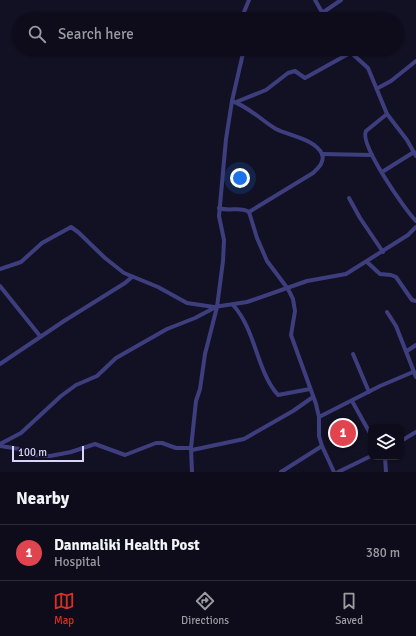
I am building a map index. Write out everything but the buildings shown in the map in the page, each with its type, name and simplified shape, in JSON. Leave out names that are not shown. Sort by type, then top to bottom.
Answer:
[{"type":"street","points":[[244,12],[249,0]]},
{"type":"street","points":[[315,0],[321,12]]},
{"type":"street","points":[[323,12],[341,0]]},
{"type":"street","points":[[192,472],[192,449],[196,401],[200,389],[205,354],[216,307],[224,246],[219,222],[219,208],[226,139],[243,56]]},
{"type":"street","points":[[234,102],[266,90],[288,73],[295,72],[305,78],[340,56]]},
{"type":"street","points":[[354,56],[368,68],[378,88],[387,114],[415,154],[382,172]]},
{"type":"street","points":[[378,88],[391,81],[416,61]]},
{"type":"street","points":[[234,102],[251,110],[274,128],[314,146],[322,154],[372,155]]},
{"type":"street","points":[[387,114],[365,132],[365,138],[372,155],[382,172],[403,206],[416,222]]},
{"type":"street","points":[[249,212],[257,209],[313,172],[322,163],[322,154]]},
{"type":"street","points":[[349,198],[360,218],[383,252]]},
{"type":"street","points":[[219,208],[229,211],[243,209],[249,212],[257,238],[267,261],[288,288],[295,305],[291,335],[319,417],[318,427],[322,446],[334,472]]},
{"type":"street","points":[[0,269],[21,262],[42,243],[70,227],[78,232],[105,258],[124,273],[158,287],[187,303],[216,307],[247,302],[307,281],[340,276],[383,252],[408,235],[416,227]]},
{"type":"street","points":[[367,262],[380,274],[392,275],[396,277],[412,300],[416,301]]},
{"type":"street","points":[[126,283],[132,277]]},
{"type":"street","points":[[0,364],[40,336],[126,283],[138,279]]},
{"type":"street","points":[[0,286],[40,336]]},
{"type":"street","points":[[233,305],[248,326],[263,368],[273,390],[278,396],[310,389]]},
{"type":"street","points":[[0,445],[21,433],[61,396],[76,385],[97,376],[116,358],[167,329],[195,318],[216,307]]},
{"type":"street","points":[[387,312],[392,318],[407,351],[416,377]]},
{"type":"street","points":[[407,351],[416,345]]},
{"type":"street","points":[[354,354],[369,392]]},
{"type":"street","points":[[319,417],[413,372]]},
{"type":"street","points":[[0,445],[20,449],[31,455],[50,456],[71,452],[95,444],[125,455],[162,442],[176,448],[192,449],[244,438],[292,411],[313,397]]},
{"type":"street","points":[[352,401],[368,430]]},
{"type":"street","points":[[404,439],[416,432]]},
{"type":"street","points":[[281,472],[322,446]]},
{"type":"street","points":[[338,472],[368,457]]},
{"type":"street","points":[[385,460],[386,472]]},
{"type":"place","name":"Danmaliki Health Post","points":[[343,433]]}]
